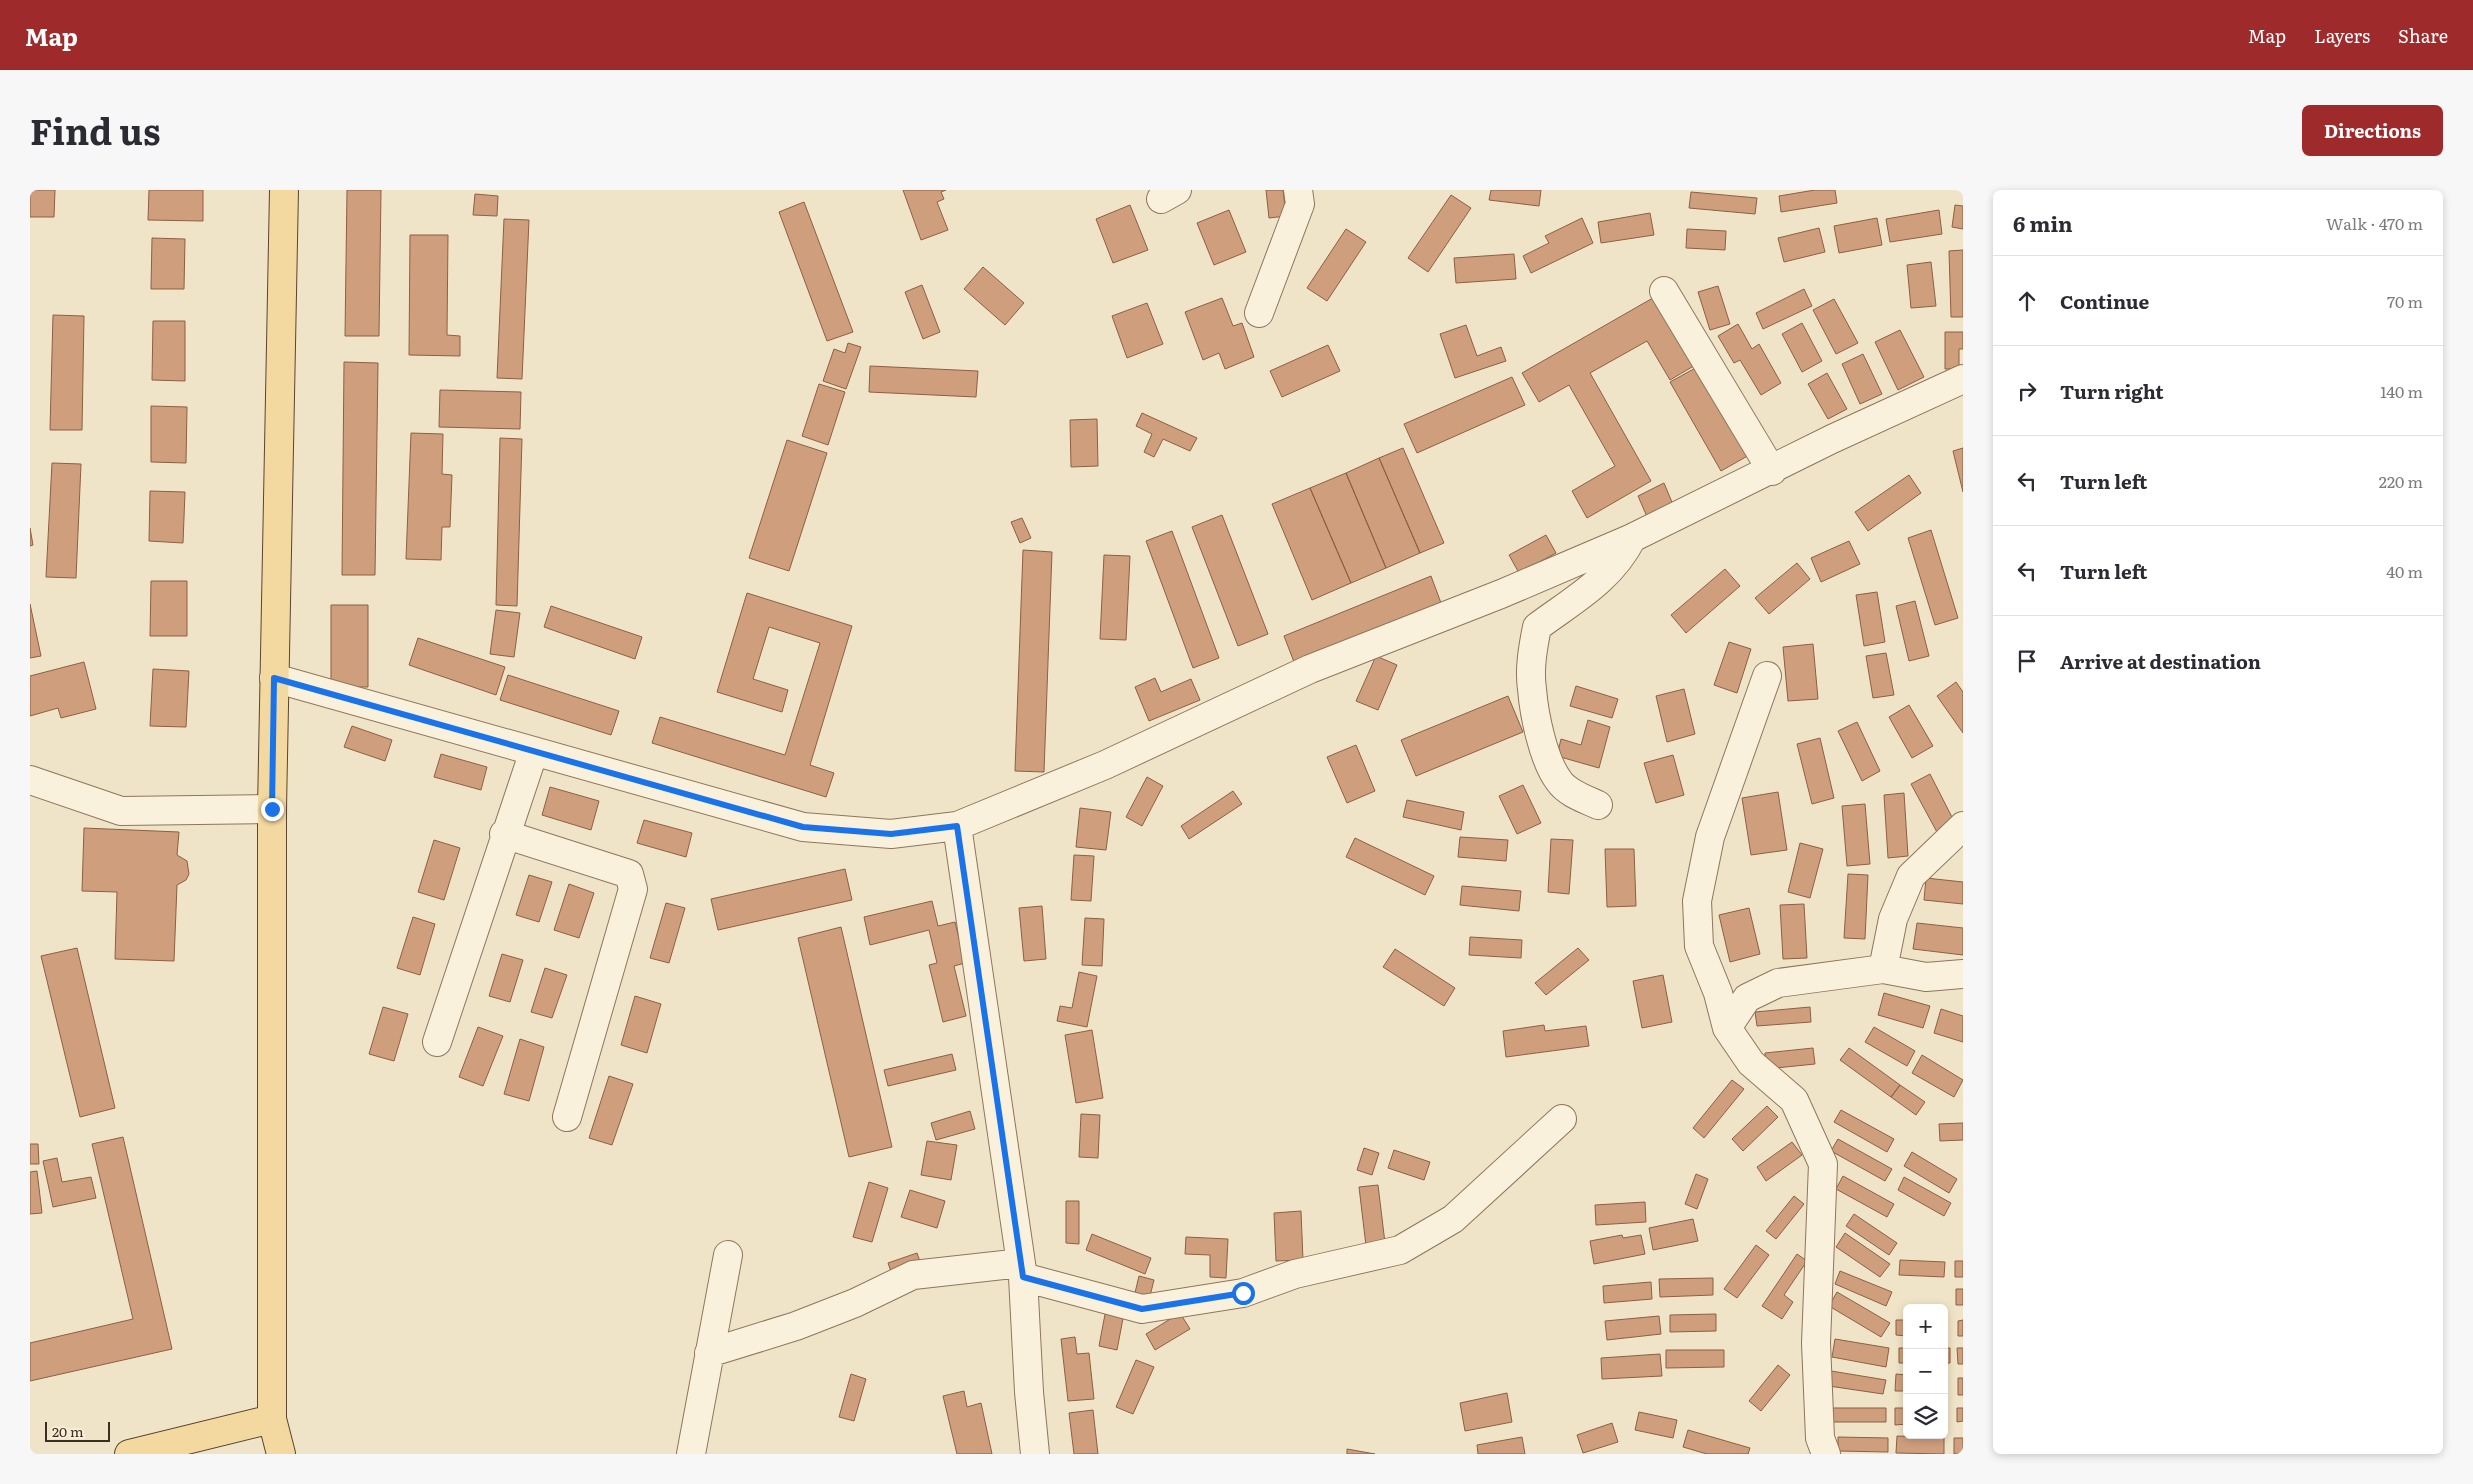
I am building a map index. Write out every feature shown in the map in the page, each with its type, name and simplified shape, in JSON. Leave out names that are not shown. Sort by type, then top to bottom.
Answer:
[{"type":"main road","points":[[281,1454],[272,1419],[272,809],[284,190]]},
{"type":"main road","points":[[130,1454],[272,1419]]},
{"type":"street","points":[[1259,313],[1300,204],[1298,190]]},
{"type":"street","points":[[1664,291],[1772,471]]},
{"type":"street","points":[[274,678],[803,827],[891,834],[957,826],[1105,765],[1310,669],[1501,594],[1632,538],[1772,471],[1832,439],[1963,379]]},
{"type":"street","points":[[1598,804],[1574,794],[1559,781],[1544,749],[1532,688],[1533,648],[1537,627],[1600,582],[1623,556],[1632,538]]},
{"type":"street","points":[[1767,676],[1710,838],[1697,901],[1699,946],[1718,993],[1727,1028],[1751,1063],[1794,1100],[1824,1164],[1816,1343],[1820,1438],[1826,1454]]},
{"type":"street","points":[[436,1042],[504,834],[534,751]]},
{"type":"street","points":[[30,780],[121,811],[272,809]]},
{"type":"street","points":[[957,826],[1022,1270],[1029,1392],[1035,1454]]},
{"type":"street","points":[[1882,969],[1893,919],[1911,876],[1963,826]]},
{"type":"street","points":[[504,834],[629,874],[633,889],[566,1117]]},
{"type":"street","points":[[1727,1028],[1747,998],[1778,983],[1882,969],[1926,977],[1963,974]]},
{"type":"street","points":[[709,1353],[796,1326],[855,1302],[913,1275],[1022,1270],[1142,1309],[1243,1293],[1295,1274],[1400,1250],[1453,1219],[1562,1119]]},
{"type":"street","points":[[691,1454],[728,1255]]},
{"type":"building","points":[[30,190],[55,190],[54,217],[30,217]]},
{"type":"building","points":[[149,190],[203,190],[203,221],[148,220]]},
{"type":"building","points":[[347,190],[381,190],[379,336],[345,336]]},
{"type":"building","points":[[903,190],[946,190],[941,192],[944,199],[937,202],[948,230],[921,240]]},
{"type":"building","points":[[1266,190],[1283,190],[1286,216],[1269,218]]},
{"type":"building","points":[[1491,190],[1541,190],[1539,206],[1489,200]]},
{"type":"building","points":[[1815,190],[1835,190],[1837,203],[1781,212],[1779,196]]},
{"type":"building","points":[[1691,192],[1757,198],[1755,214],[1689,208]]},
{"type":"building","points":[[475,194],[498,196],[497,216],[473,215]]},
{"type":"building","points":[[1451,195],[1471,208],[1428,272],[1408,258]]},
{"type":"building","points":[[804,202],[853,332],[827,341],[779,212]]},
{"type":"building","points":[[1130,205],[1148,250],[1113,263],[1096,219]]},
{"type":"building","points":[[1955,205],[1963,206],[1963,229],[1952,227]]},
{"type":"building","points":[[1229,210],[1246,252],[1214,265],[1197,223]]},
{"type":"building","points":[[1939,210],[1942,234],[1890,242],[1886,219]]},
{"type":"building","points":[[1650,213],[1654,235],[1601,243],[1598,222]]},
{"type":"building","points":[[1582,218],[1593,243],[1531,273],[1523,256],[1549,243],[1545,236]]},
{"type":"building","points":[[1877,218],[1882,245],[1839,253],[1834,226]]},
{"type":"building","points":[[504,219],[529,220],[522,379],[497,378]]},
{"type":"building","points":[[1819,228],[1825,252],[1784,262],[1778,238]]},
{"type":"building","points":[[1346,229],[1366,242],[1327,301],[1307,288]]},
{"type":"building","points":[[1687,229],[1726,231],[1725,250],[1686,248]]},
{"type":"building","points":[[410,235],[448,235],[447,335],[460,336],[460,356],[409,355]]},
{"type":"building","points":[[152,238],[185,239],[184,289],[151,289]]},
{"type":"building","points":[[1963,250],[1963,317],[1951,317],[1949,251]]},
{"type":"building","points":[[1514,254],[1516,279],[1456,283],[1454,258]]},
{"type":"building","points":[[1931,262],[1936,306],[1911,308],[1907,265]]},
{"type":"building","points":[[983,267],[1024,303],[1005,325],[964,289]]},
{"type":"building","points":[[922,285],[940,332],[923,339],[905,292]]},
{"type":"building","points":[[1718,286],[1730,324],[1710,330],[1698,292]]},
{"type":"building","points":[[1804,289],[1812,306],[1763,329],[1756,313]]},
{"type":"building","points":[[1658,295],[1697,364],[1670,380],[1647,341],[1590,373],[1651,481],[1587,518],[1572,491],[1615,466],[1569,385],[1539,402],[1522,373]]},
{"type":"building","points":[[1222,298],[1233,326],[1242,323],[1254,357],[1225,369],[1219,353],[1203,360],[1185,312]]},
{"type":"building","points":[[1834,299],[1858,343],[1836,354],[1813,310]]},
{"type":"building","points":[[1147,303],[1163,344],[1127,358],[1112,316]]},
{"type":"building","points":[[53,315],[84,316],[82,430],[50,430]]},
{"type":"building","points":[[153,321],[185,321],[185,381],[152,380]]},
{"type":"building","points":[[1802,323],[1822,361],[1802,372],[1782,334]]},
{"type":"building","points":[[1738,324],[1752,349],[1759,344],[1781,383],[1761,395],[1740,360],[1734,363],[1718,336]]},
{"type":"building","points":[[1466,325],[1477,356],[1501,347],[1506,361],[1455,378],[1440,334]]},
{"type":"building","points":[[1900,330],[1924,377],[1898,390],[1875,342]]},
{"type":"building","points":[[1945,332],[1963,332],[1963,349],[1959,349],[1959,369],[1945,369]]},
{"type":"building","points":[[848,343],[861,347],[846,389],[823,381],[834,349],[845,353]]},
{"type":"building","points":[[1328,345],[1340,371],[1282,397],[1270,371]]},
{"type":"building","points":[[1863,354],[1882,394],[1860,404],[1842,364]]},
{"type":"building","points":[[344,362],[378,363],[375,575],[342,575]]},
{"type":"building","points":[[1701,365],[1751,454],[1721,471],[1670,382]]},
{"type":"building","points":[[870,366],[978,371],[976,397],[869,392]]},
{"type":"building","points":[[1827,373],[1847,409],[1828,419],[1808,384]]},
{"type":"building","points":[[1512,377],[1525,405],[1417,453],[1404,424]]},
{"type":"building","points":[[819,384],[845,392],[828,445],[802,436]]},
{"type":"building","points":[[440,390],[521,392],[520,429],[439,427]]},
{"type":"building","points":[[151,406],[187,407],[186,463],[151,462]]},
{"type":"building","points":[[1142,413],[1197,438],[1190,451],[1163,439],[1154,457],[1144,452],[1152,434],[1136,426]]},
{"type":"building","points":[[1097,419],[1098,466],[1071,467],[1070,420]]},
{"type":"building","points":[[411,433],[443,434],[442,474],[452,475],[450,527],[442,527],[441,560],[406,559]]},
{"type":"building","points":[[500,438],[522,439],[517,606],[496,605]]},
{"type":"building","points":[[787,440],[827,453],[789,571],[749,558]]},
{"type":"building","points":[[1403,448],[1444,543],[1420,553],[1379,458]]},
{"type":"building","points":[[1963,448],[1963,492],[1953,451]]},
{"type":"building","points":[[1379,458],[1420,553],[1386,568],[1346,473]]},
{"type":"building","points":[[52,463],[81,464],[76,578],[46,577]]},
{"type":"building","points":[[1346,473],[1386,568],[1351,583],[1310,488]]},
{"type":"building","points":[[1909,475],[1921,493],[1868,531],[1855,512]]},
{"type":"building","points":[[1664,483],[1674,507],[1648,519],[1638,496]]},
{"type":"building","points":[[1310,488],[1351,583],[1312,600],[1272,504]]},
{"type":"building","points":[[150,491],[185,492],[183,543],[149,541]]},
{"type":"building","points":[[1222,515],[1268,634],[1238,646],[1192,527]]},
{"type":"building","points":[[1022,518],[1031,538],[1020,543],[1011,522]]},
{"type":"building","points":[[30,528],[33,545],[30,546]]},
{"type":"building","points":[[1931,530],[1958,618],[1935,625],[1908,538]]},
{"type":"building","points":[[1172,531],[1219,658],[1193,668],[1146,541]]},
{"type":"building","points":[[1546,535],[1556,553],[1519,573],[1509,555]]},
{"type":"building","points":[[1849,541],[1860,564],[1821,582],[1811,558]]},
{"type":"building","points":[[1023,550],[1052,552],[1044,772],[1015,771]]},
{"type":"building","points":[[1104,555],[1130,556],[1126,640],[1100,639]]},
{"type":"building","points":[[1797,563],[1810,579],[1769,614],[1755,598]]},
{"type":"building","points":[[1725,569],[1740,586],[1686,633],[1671,615]]},
{"type":"building","points":[[1431,576],[1441,603],[1294,662],[1284,636]]},
{"type":"building","points":[[151,581],[187,581],[187,636],[150,636]]},
{"type":"building","points":[[1877,592],[1885,642],[1864,646],[1856,595]]},
{"type":"building","points":[[747,593],[852,626],[810,765],[834,773],[826,797],[652,743],[660,717],[785,755],[820,643],[769,627],[753,679],[788,690],[782,712],[717,692]]},
{"type":"building","points":[[1915,601],[1929,656],[1909,661],[1896,606]]},
{"type":"building","points":[[30,604],[41,656],[30,658]]},
{"type":"building","points":[[331,605],[368,605],[368,687],[331,687]]},
{"type":"building","points":[[551,606],[642,637],[635,659],[544,627]]},
{"type":"building","points":[[496,610],[520,613],[514,657],[490,654]]},
{"type":"building","points":[[418,638],[505,667],[496,695],[409,665]]},
{"type":"building","points":[[1729,642],[1751,649],[1737,693],[1714,685]]},
{"type":"building","points":[[1813,644],[1818,699],[1788,701],[1783,647]]},
{"type":"building","points":[[1886,653],[1894,695],[1873,698],[1866,656]]},
{"type":"building","points":[[1376,656],[1397,665],[1378,710],[1356,701]]},
{"type":"building","points":[[84,662],[96,709],[61,718],[58,708],[30,716],[30,676]]},
{"type":"building","points":[[153,669],[189,671],[186,727],[150,726]]},
{"type":"building","points":[[508,675],[619,711],[611,735],[500,700]]},
{"type":"building","points":[[1155,678],[1161,692],[1191,679],[1200,700],[1149,721],[1135,687]]},
{"type":"building","points":[[1956,682],[1963,692],[1963,733],[1937,696]]},
{"type":"building","points":[[1576,686],[1618,699],[1612,718],[1570,706]]},
{"type":"building","points":[[1684,689],[1695,734],[1667,742],[1656,696]]},
{"type":"building","points":[[1508,696],[1523,732],[1416,776],[1401,740]]},
{"type":"building","points":[[1909,705],[1933,746],[1912,758],[1889,717]]},
{"type":"building","points":[[1588,720],[1610,727],[1599,768],[1557,756],[1561,739],[1581,745]]},
{"type":"building","points":[[1857,722],[1880,771],[1862,781],[1838,731]]},
{"type":"building","points":[[352,726],[392,740],[385,761],[344,747]]},
{"type":"building","points":[[1820,738],[1834,798],[1812,804],[1797,744]]},
{"type":"building","points":[[1356,745],[1375,791],[1347,803],[1327,757]]},
{"type":"building","points":[[441,754],[487,767],[481,790],[434,777]]},
{"type":"building","points":[[1673,755],[1684,795],[1656,803],[1644,763]]},
{"type":"building","points":[[1930,774],[1956,825],[1938,834],[1911,784]]},
{"type":"building","points":[[1147,777],[1163,786],[1142,826],[1126,817]]},
{"type":"building","points":[[1523,785],[1541,823],[1517,834],[1499,796]]},
{"type":"building","points":[[550,787],[599,801],[591,830],[542,815]]},
{"type":"building","points":[[1233,791],[1242,804],[1189,839],[1181,826]]},
{"type":"building","points":[[1778,792],[1787,850],[1751,855],[1742,798]]},
{"type":"building","points":[[1904,793],[1908,856],[1888,858],[1884,795]]},
{"type":"building","points":[[1407,800],[1464,812],[1461,830],[1403,817]]},
{"type":"building","points":[[1865,804],[1870,864],[1847,866],[1842,806]]},
{"type":"building","points":[[1080,808],[1111,812],[1106,850],[1076,847]]},
{"type":"building","points":[[644,820],[692,833],[686,857],[637,843]]},
{"type":"building","points":[[84,828],[179,832],[177,855],[187,861],[189,874],[186,880],[177,885],[174,961],[115,959],[117,892],[82,891]]},
{"type":"building","points":[[1460,837],[1508,840],[1506,861],[1458,857]]},
{"type":"building","points":[[1355,838],[1434,876],[1425,895],[1346,857]]},
{"type":"building","points":[[1551,839],[1573,840],[1569,894],[1548,892]]},
{"type":"building","points":[[434,840],[460,848],[444,900],[418,892]]},
{"type":"building","points":[[1800,843],[1823,849],[1810,898],[1788,892]]},
{"type":"building","points":[[1605,849],[1634,849],[1636,906],[1607,907]]},
{"type":"building","points":[[1074,855],[1094,856],[1091,901],[1071,900]]},
{"type":"building","points":[[845,869],[852,900],[718,930],[711,899]]},
{"type":"building","points":[[1848,874],[1868,875],[1865,939],[1844,938]]},
{"type":"building","points":[[529,875],[552,882],[539,922],[516,915]]},
{"type":"building","points":[[1926,878],[1963,882],[1963,904],[1924,900]]},
{"type":"building","points":[[569,884],[594,893],[579,938],[554,930]]},
{"type":"building","points":[[1462,886],[1521,891],[1519,911],[1460,905]]},
{"type":"building","points":[[932,901],[938,926],[955,922],[965,963],[954,966],[966,1016],[943,1022],[929,965],[937,963],[929,930],[870,945],[864,917]]},
{"type":"building","points":[[666,903],[685,908],[669,963],[650,958]]},
{"type":"building","points":[[1804,904],[1807,958],[1783,959],[1780,905]]},
{"type":"building","points":[[1042,906],[1046,959],[1024,961],[1019,908]]},
{"type":"building","points":[[1749,908],[1760,954],[1730,962],[1719,915]]},
{"type":"building","points":[[413,917],[435,924],[420,975],[397,968]]},
{"type":"building","points":[[1085,918],[1104,919],[1102,966],[1082,965]]},
{"type":"building","points":[[1917,923],[1963,928],[1963,955],[1913,949]]},
{"type":"building","points":[[841,927],[892,1147],[849,1157],[798,938]]},
{"type":"building","points":[[1470,937],[1522,940],[1521,958],[1469,955]]},
{"type":"building","points":[[77,948],[115,1108],[80,1117],[41,956]]},
{"type":"building","points":[[1578,948],[1589,960],[1546,995],[1535,983]]},
{"type":"building","points":[[1395,949],[1455,988],[1444,1006],[1383,967]]},
{"type":"building","points":[[502,954],[523,960],[510,1002],[489,996]]},
{"type":"building","points":[[545,968],[567,975],[552,1018],[531,1012]]},
{"type":"building","points":[[1079,972],[1097,976],[1087,1027],[1057,1021],[1060,1006],[1072,1008]]},
{"type":"building","points":[[1663,975],[1672,1022],[1642,1028],[1633,981]]},
{"type":"building","points":[[1884,993],[1930,1006],[1923,1028],[1878,1015]]},
{"type":"building","points":[[635,996],[661,1004],[647,1053],[621,1045]]},
{"type":"building","points":[[383,1007],[408,1014],[394,1061],[369,1054]]},
{"type":"building","points":[[1810,1007],[1811,1022],[1757,1026],[1755,1012]]},
{"type":"building","points":[[1941,1009],[1963,1016],[1963,1042],[1934,1033]]},
{"type":"building","points":[[1544,1025],[1545,1031],[1586,1026],[1589,1046],[1506,1057],[1503,1031]]},
{"type":"building","points":[[478,1027],[503,1036],[483,1086],[459,1077]]},
{"type":"building","points":[[1874,1027],[1915,1051],[1907,1066],[1865,1042]]},
{"type":"building","points":[[1092,1030],[1103,1098],[1076,1103],[1065,1035]]},
{"type":"building","points":[[520,1039],[544,1047],[529,1101],[504,1094]]},
{"type":"building","points":[[1813,1048],[1815,1064],[1766,1069],[1765,1053]]},
{"type":"building","points":[[1849,1048],[1900,1085],[1891,1097],[1840,1060]]},
{"type":"building","points":[[952,1054],[956,1070],[888,1086],[884,1070]]},
{"type":"building","points":[[1922,1055],[1963,1080],[1954,1097],[1912,1073]]},
{"type":"building","points":[[609,1076],[633,1084],[612,1145],[589,1138]]},
{"type":"building","points":[[1732,1080],[1744,1089],[1704,1138],[1693,1128]]},
{"type":"building","points":[[1900,1085],[1925,1102],[1916,1115],[1891,1097]]},
{"type":"building","points":[[1767,1106],[1778,1117],[1743,1151],[1732,1139]]},
{"type":"building","points":[[1841,1110],[1894,1139],[1887,1152],[1834,1122]]},
{"type":"building","points":[[970,1111],[975,1129],[936,1140],[931,1123]]},
{"type":"building","points":[[1081,1114],[1100,1115],[1098,1158],[1079,1157]]},
{"type":"building","points":[[1963,1123],[1963,1140],[1940,1141],[1939,1124]]},
{"type":"building","points":[[123,1137],[172,1349],[30,1381],[30,1343],[133,1319],[92,1144]]},
{"type":"building","points":[[1838,1139],[1892,1169],[1885,1181],[1831,1151]]},
{"type":"building","points":[[927,1141],[957,1145],[951,1180],[921,1175]]},
{"type":"building","points":[[1792,1142],[1802,1155],[1766,1181],[1757,1167]]},
{"type":"building","points":[[30,1144],[38,1144],[39,1164],[30,1164]]},
{"type":"building","points":[[1364,1148],[1379,1153],[1372,1175],[1357,1170]]},
{"type":"building","points":[[1394,1150],[1430,1162],[1424,1180],[1388,1168]]},
{"type":"building","points":[[1912,1152],[1957,1179],[1949,1193],[1904,1166]]},
{"type":"building","points":[[57,1158],[62,1182],[91,1177],[96,1198],[53,1207],[43,1161]]},
{"type":"building","points":[[37,1171],[42,1213],[30,1214],[30,1172]]},
{"type":"building","points":[[1696,1174],[1708,1179],[1697,1209],[1685,1204]]},
{"type":"building","points":[[1843,1176],[1894,1204],[1887,1217],[1836,1189]]},
{"type":"building","points":[[1904,1177],[1951,1203],[1944,1216],[1898,1190]]},
{"type":"building","points":[[869,1182],[888,1188],[872,1242],[853,1237]]},
{"type":"building","points":[[1378,1185],[1385,1243],[1366,1246],[1359,1187]]},
{"type":"building","points":[[910,1190],[945,1201],[937,1228],[901,1217]]},
{"type":"building","points":[[1794,1196],[1804,1204],[1776,1239],[1766,1231]]},
{"type":"building","points":[[1066,1201],[1079,1201],[1079,1244],[1066,1243]]},
{"type":"building","points":[[1645,1202],[1646,1222],[1596,1225],[1595,1205]]},
{"type":"building","points":[[1301,1211],[1303,1260],[1276,1261],[1274,1213]]},
{"type":"building","points":[[1854,1214],[1897,1243],[1889,1255],[1846,1226]]},
{"type":"building","points":[[1693,1219],[1698,1241],[1653,1250],[1649,1228]]},
{"type":"building","points":[[1845,1233],[1890,1264],[1880,1277],[1836,1247]]},
{"type":"building","points":[[1092,1234],[1151,1258],[1145,1274],[1086,1250]]},
{"type":"building","points":[[1622,1235],[1623,1238],[1641,1235],[1645,1254],[1594,1264],[1590,1241]]},
{"type":"building","points":[[1186,1237],[1228,1239],[1226,1278],[1210,1277],[1210,1255],[1185,1254]]},
{"type":"building","points":[[1756,1245],[1769,1255],[1737,1298],[1724,1289]]},
{"type":"building","points":[[917,1253],[922,1267],[893,1277],[888,1263]]},
{"type":"building","points":[[1797,1254],[1807,1261],[1784,1295],[1793,1302],[1782,1319],[1762,1306]]},
{"type":"building","points":[[1900,1260],[1945,1262],[1944,1277],[1899,1275]]},
{"type":"building","points":[[1955,1261],[1963,1261],[1963,1277],[1955,1277]]},
{"type":"building","points":[[1840,1271],[1892,1292],[1886,1306],[1835,1284]]},
{"type":"building","points":[[1139,1276],[1154,1280],[1149,1300],[1134,1297]]},
{"type":"building","points":[[1713,1278],[1713,1295],[1660,1297],[1659,1279]]},
{"type":"building","points":[[1651,1282],[1652,1299],[1604,1303],[1603,1286]]},
{"type":"building","points":[[1956,1289],[1963,1289],[1963,1305],[1956,1305]]},
{"type":"building","points":[[1837,1292],[1890,1323],[1881,1337],[1829,1306]]},
{"type":"building","points":[[1106,1309],[1124,1313],[1117,1350],[1099,1346]]},
{"type":"building","points":[[1180,1313],[1190,1329],[1155,1350],[1146,1334]]},
{"type":"building","points":[[1716,1314],[1716,1331],[1670,1332],[1670,1315]]},
{"type":"building","points":[[1659,1316],[1661,1334],[1607,1340],[1605,1321]]},
{"type":"building","points":[[1896,1320],[1903,1320],[1903,1336],[1896,1335]]},
{"type":"building","points":[[1963,1320],[1963,1336],[1958,1336],[1958,1321]]},
{"type":"building","points":[[1075,1337],[1077,1354],[1089,1353],[1094,1399],[1068,1401],[1061,1339]]},
{"type":"building","points":[[1835,1339],[1889,1348],[1886,1367],[1832,1357]]},
{"type":"building","points":[[1899,1348],[1903,1348],[1903,1363],[1899,1363]]},
{"type":"building","points":[[1948,1348],[1950,1348],[1950,1363],[1948,1363]]},
{"type":"building","points":[[1957,1348],[1963,1348],[1963,1364],[1958,1364]]},
{"type":"building","points":[[1666,1350],[1724,1350],[1724,1367],[1666,1368]]},
{"type":"building","points":[[1660,1354],[1662,1376],[1602,1379],[1601,1358]]},
{"type":"building","points":[[1136,1360],[1154,1367],[1133,1414],[1116,1407]]},
{"type":"building","points":[[1778,1365],[1790,1375],[1761,1411],[1749,1401]]},
{"type":"building","points":[[1825,1370],[1886,1380],[1883,1394],[1822,1385]]},
{"type":"building","points":[[851,1374],[866,1379],[854,1421],[839,1417]]},
{"type":"building","points":[[1896,1374],[1903,1375],[1903,1391],[1895,1391]]},
{"type":"building","points":[[1958,1378],[1963,1378],[1963,1395],[1958,1395]]},
{"type":"building","points":[[964,1391],[967,1407],[981,1403],[992,1454],[957,1454],[943,1396]]},
{"type":"building","points":[[1507,1393],[1512,1422],[1465,1431],[1460,1403]]},
{"type":"building","points":[[1832,1408],[1886,1408],[1886,1422],[1832,1422]]},
{"type":"building","points":[[1895,1408],[1903,1408],[1903,1424],[1895,1425]]},
{"type":"building","points":[[1957,1408],[1963,1408],[1963,1421],[1957,1422]]},
{"type":"building","points":[[1093,1410],[1098,1454],[1074,1454],[1069,1413]]},
{"type":"building","points":[[1639,1412],[1677,1420],[1673,1438],[1635,1430]]},
{"type":"building","points":[[1612,1423],[1618,1442],[1583,1453],[1577,1435]]},
{"type":"building","points":[[1688,1430],[1750,1448],[1748,1454],[1707,1454],[1683,1447]]},
{"type":"building","points":[[1897,1436],[1903,1436],[1903,1439],[1944,1439],[1944,1454],[1896,1453]]},
{"type":"building","points":[[1522,1437],[1525,1454],[1478,1454],[1477,1445]]},
{"type":"building","points":[[1838,1437],[1888,1438],[1888,1452],[1838,1451]]},
{"type":"building","points":[[1954,1438],[1963,1438],[1963,1453],[1954,1454]]},
{"type":"building","points":[[1347,1449],[1375,1454],[1347,1454]]},
{"type":"route","points":[[272,809],[274,678],[803,827],[891,834],[957,826],[1023,1277],[1142,1309],[1243,1293]]}]
